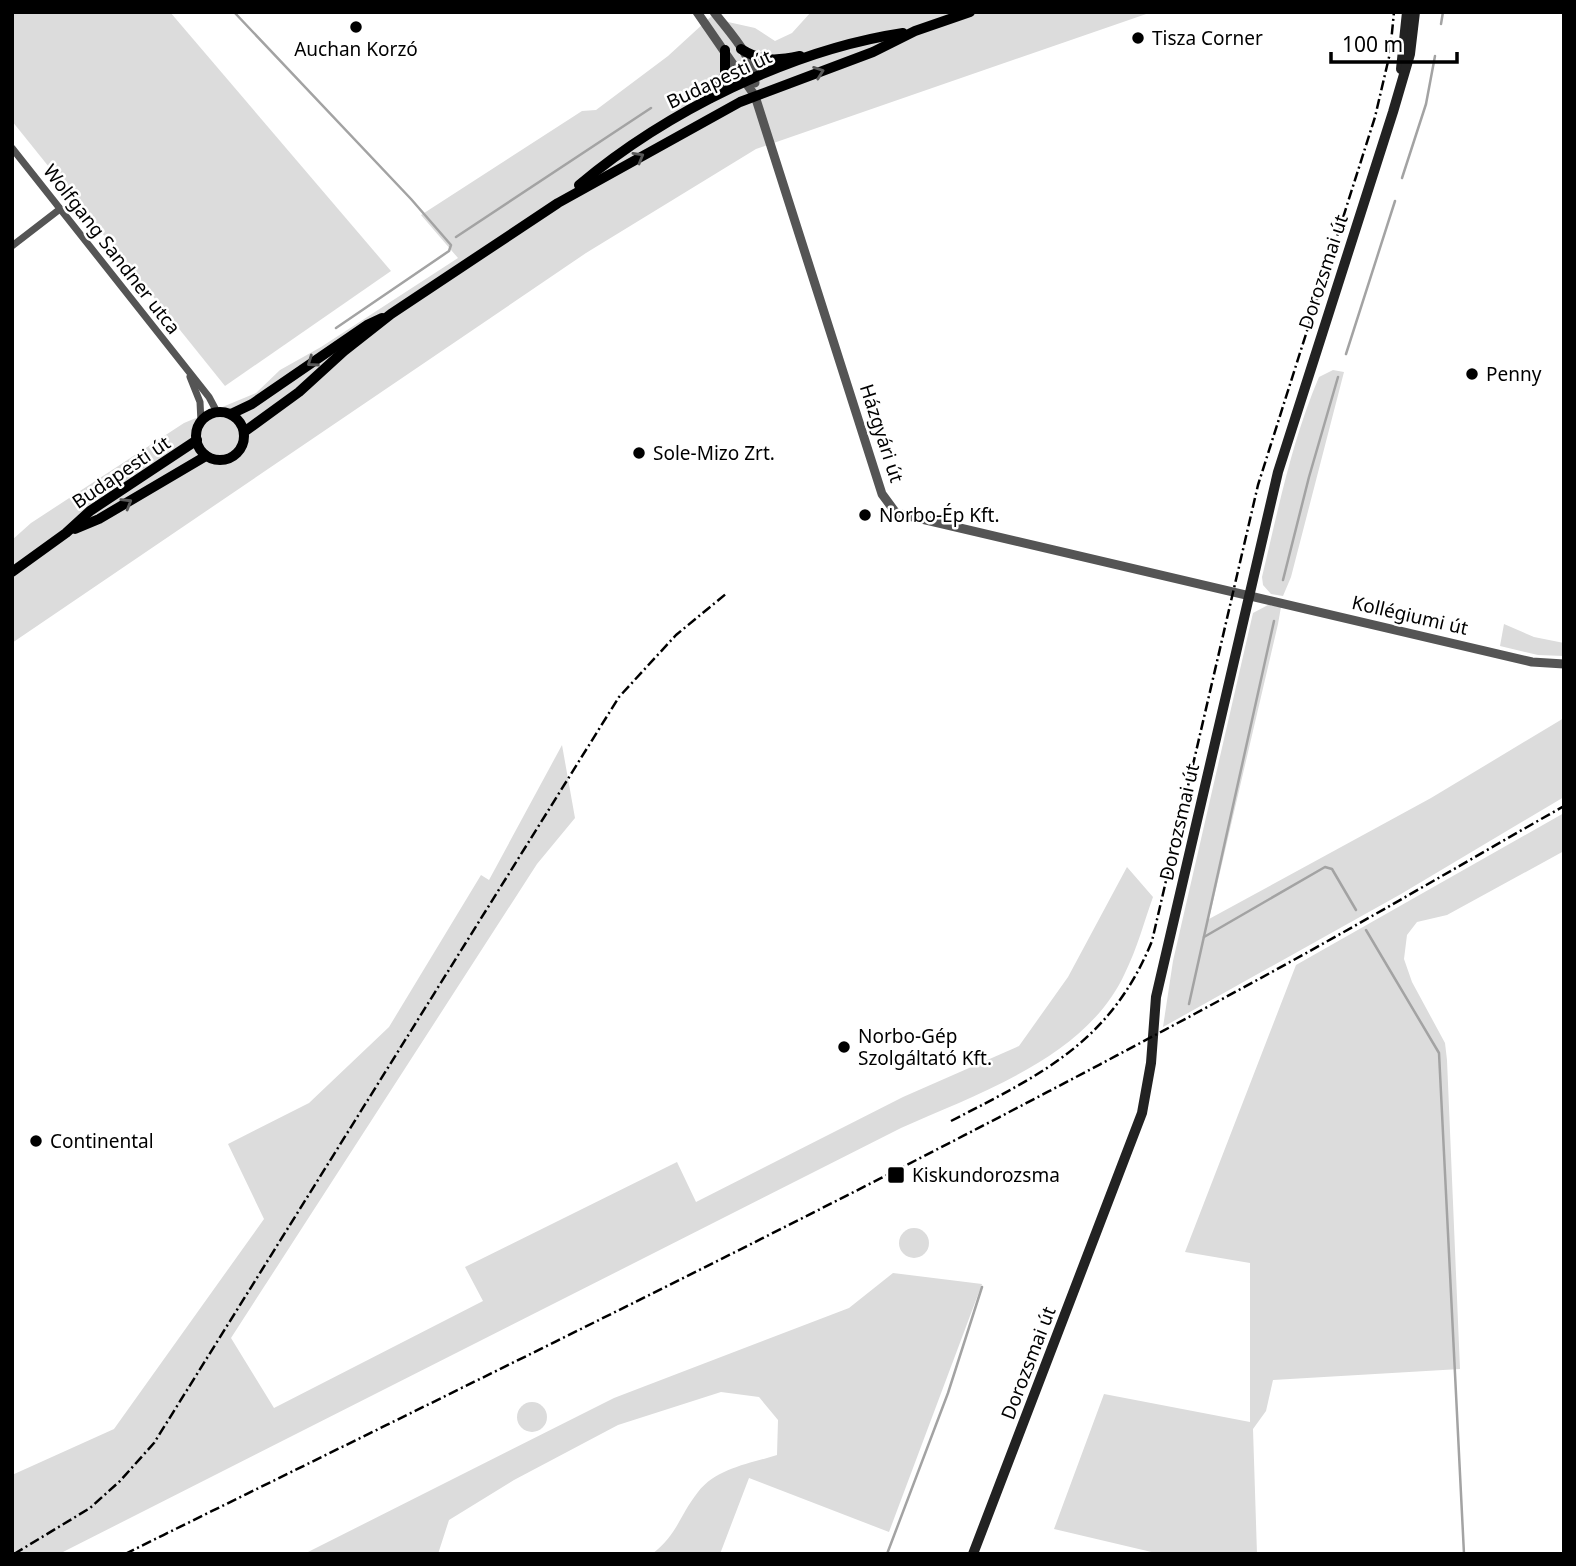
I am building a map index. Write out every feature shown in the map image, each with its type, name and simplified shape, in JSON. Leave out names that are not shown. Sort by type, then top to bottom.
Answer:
[{"type":"main road","name":"Budapesti út","points":[[201,422],[197,440],[206,456],[215,460],[233,457],[240,450],[244,432],[299,392],[344,351],[391,314],[558,203],[710,116],[755,96],[873,52],[915,31],[970,12]]},
{"type":"main road","name":"Dorozsmai út","points":[[1399,89],[1407,12]]},
{"type":"main road","name":"Dorozsmai út","points":[[974,1554],[1142,1113],[1151,1063],[1156,997],[1248,595],[1282,460],[1410,54],[1415,12]]},
{"type":"main road","name":"Budapesti út","points":[[558,203],[616,154],[710,99],[750,80],[817,55],[869,38],[915,31]]},
{"type":"main road","points":[[710,99],[725,75],[724,50]]},
{"type":"main road","points":[[741,50],[762,60],[775,61],[817,55]]},
{"type":"main road","name":"Budapesti út","points":[[231,414],[252,404],[366,325],[391,314]]},
{"type":"main road","points":[[201,422],[217,412],[231,414],[240,421],[244,432]]},
{"type":"main road","name":"Budapesti út","points":[[12,572],[66,533],[90,511],[197,440]]},
{"type":"main road","name":"Budapesti út","points":[[66,533],[99,519],[206,456]]},
{"type":"street","points":[[697,12],[750,80]]},
{"type":"street","points":[[714,12],[741,50],[750,80]]},
{"type":"street","name":"Házgyári út","points":[[750,80],[882,494],[891,509],[905,518],[1248,595]]},
{"type":"street","name":"Wolfgang Sandner utca","points":[[12,148],[209,397],[217,412]]},
{"type":"street","points":[[12,246],[60,209]]},
{"type":"street","name":"Wolfgang Sandner utca","points":[[187,370],[200,402],[201,422]]},
{"type":"street","name":"Kollégiumi út","points":[[1248,595],[1532,662],[1564,664]]},
{"type":"shaded area","points":[[12,12],[170,12],[391,271],[225,386],[12,121]]},
{"type":"shaded area","points":[[716,12],[728,22],[755,28],[775,41],[792,33],[811,12],[1152,12],[756,149],[586,253],[12,643],[12,540],[31,523],[184,423],[256,393],[280,370],[321,347],[458,258],[421,215],[582,111],[596,110],[668,56]]},
{"type":"shaded area","points":[[1333,370],[1344,372],[1291,577],[1283,596],[1271,594],[1263,585],[1262,577],[1293,450],[1319,377]]},
{"type":"shaded area","points":[[1268,605],[1281,607],[1278,624],[1209,919],[1431,798],[1564,718],[1564,797],[1401,894],[1163,1027],[1173,961],[1253,613]]},
{"type":"shaded area","points":[[1504,624],[1534,637],[1564,643],[1564,656],[1538,655],[1500,646]]},
{"type":"shaded area","points":[[562,745],[575,818],[537,864],[231,1338],[274,1408],[483,1301],[465,1267],[677,1162],[696,1202],[903,1097],[1019,1046],[1068,977],[1127,867],[1153,897],[1129,964],[1108,1002],[1085,1028],[1028,1069],[901,1128],[59,1554],[12,1554],[12,1475],[114,1429],[264,1219],[228,1144],[309,1103],[389,1027],[481,875],[489,880]]},
{"type":"shaded area","points":[[1564,813],[1564,851],[1447,915],[1417,922],[1407,935],[1404,959],[1412,982],[1445,1043],[1460,1369],[1273,1380],[1266,1411],[1253,1429],[1257,1554],[1160,1554],[1054,1529],[1104,1394],[1250,1422],[1250,1263],[1185,1252],[1296,965]]},
{"type":"shaded area","points":[[914,1228],[925,1232],[929,1243],[925,1254],[914,1258],[903,1254],[899,1243],[903,1232]]},
{"type":"shaded area","points":[[893,1273],[982,1284],[889,1532],[749,1478],[720,1554],[652,1554],[678,1525],[698,1492],[714,1477],[777,1455],[778,1420],[759,1397],[721,1392],[618,1425],[514,1480],[449,1520],[438,1554],[304,1554],[614,1398],[849,1308]]},
{"type":"shaded area","points":[[532,1402],[543,1406],[547,1417],[543,1428],[532,1432],[521,1428],[517,1417],[521,1406]]},
{"type":"waterway","points":[[234,12],[451,245],[449,251],[336,328]]},
{"type":"waterway","points":[[1441,24],[1443,12]]},
{"type":"waterway","points":[[1402,178],[1426,104],[1435,56]]},
{"type":"waterway","points":[[456,237],[651,108]]},
{"type":"waterway","points":[[1346,354],[1395,201]]},
{"type":"waterway","points":[[1283,580],[1338,377]]},
{"type":"waterway","points":[[1189,1004],[1274,621]]},
{"type":"waterway","points":[[1204,937],[1325,867],[1332,869],[1356,910]]},
{"type":"waterway","points":[[1366,930],[1439,1053],[1464,1554]]},
{"type":"waterway","points":[[887,1554],[948,1393],[982,1287]]},
{"type":"railway","points":[[951,1121],[1044,1070],[1094,1030],[1116,1005],[1135,976],[1152,941],[1258,485],[1375,117],[1390,53],[1394,12]]},
{"type":"railway","points":[[14,1554],[90,1508],[120,1481],[154,1443],[619,697],[676,635],[727,593]]},
{"type":"railway","points":[[125,1554],[695,1272],[978,1128],[1297,958],[1564,806]]},
{"type":"place","name":"Auchan Korzó","points":[[356,27]]},
{"type":"place","name":"Tisza Corner","points":[[1138,38]]},
{"type":"place","name":"Penny","points":[[1472,374]]},
{"type":"place","name":"Sole-Mizo Zrt.","points":[[639,453]]},
{"type":"place","name":"Norbo-Ép Kft.","points":[[865,515]]},
{"type":"place","name":"Norbo-Gép Szolgáltató Kft.","points":[[844,1047]]},
{"type":"place","name":"Continental","points":[[36,1141]]},
{"type":"place","name":"Kiskundorozsma","points":[[896,1175]]}]
